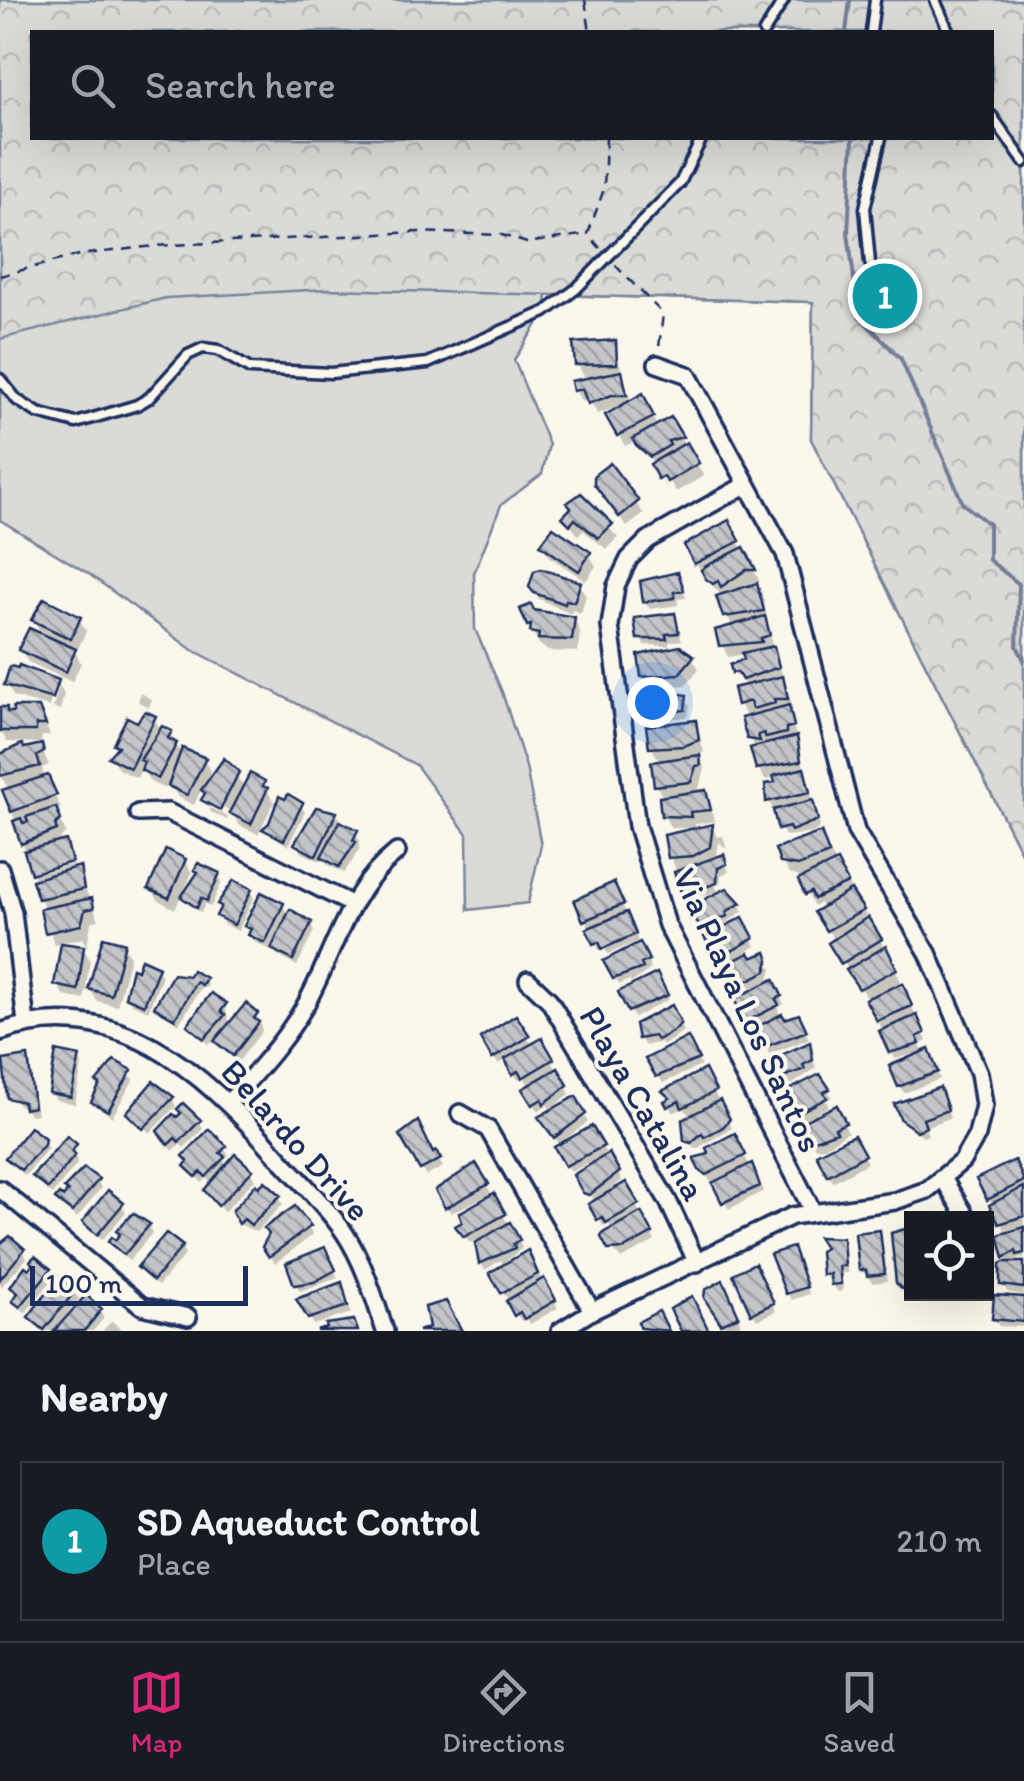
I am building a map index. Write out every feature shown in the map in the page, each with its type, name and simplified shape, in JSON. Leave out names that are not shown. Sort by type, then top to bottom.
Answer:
[{"type":"street","points":[[560,1331],[592,1311],[812,1210],[895,1201],[944,1180],[977,1135],[984,1105],[979,1073],[928,954],[856,830],[785,554],[688,374],[657,364]]},
{"type":"street","name":"Via Playa Los Santos","points":[[746,484],[648,540],[629,559],[616,586],[610,626],[636,826],[667,925],[812,1210]]},
{"type":"street","points":[[138,813],[168,812],[353,905]]},
{"type":"street","points":[[229,1102],[276,1050],[306,1003],[368,874],[397,852]]},
{"type":"street","points":[[0,869],[12,913],[26,1023]]},
{"type":"street","name":"Playa Catalina","points":[[528,980],[559,1016],[668,1200],[696,1262]]},
{"type":"street","name":"Belardo Drive","points":[[0,1032],[51,1020],[133,1034],[176,1057],[229,1102],[345,1234],[368,1278],[385,1331]]},
{"type":"street","points":[[460,1114],[488,1130],[592,1311]]},
{"type":"street","points":[[944,1180],[963,1211]]},
{"type":"street","points":[[0,1189],[142,1306],[188,1317]]},
{"type":"lane","points":[[765,30],[784,0]]},
{"type":"lane","points":[[871,30],[875,0]]},
{"type":"lane","points":[[935,0],[948,30]]},
{"type":"lane","points":[[994,119],[1024,162]]},
{"type":"lane","points":[[0,380],[16,400],[38,413],[76,422],[149,398],[188,354],[202,348],[218,350],[250,368],[331,373],[428,363],[545,312],[576,289],[680,183],[701,140]]},
{"type":"lane","points":[[870,262],[865,208],[881,140]]},
{"type":"path","points":[[584,0],[590,30]]},
{"type":"path","points":[[588,234],[604,189],[606,140]]},
{"type":"path","points":[[0,276],[80,255],[154,246],[417,232],[502,235],[527,243],[588,234]]},
{"type":"path","points":[[588,234],[663,314],[657,364]]},
{"type":"green space","points":[[0,0],[1024,0],[1024,858],[811,439],[813,302],[547,295],[545,312],[514,360],[549,445],[542,474],[501,505],[474,573],[475,629],[502,692],[526,767],[541,845],[528,903],[468,910],[467,834],[416,765],[191,649],[89,574],[0,520]]},
{"type":"green space","points":[[0,0],[1024,0],[1024,858],[811,439],[813,302],[328,289],[166,298],[0,339]]},
{"type":"building","points":[[616,340],[617,364],[575,365],[573,343]]},
{"type":"building","points":[[622,371],[627,395],[612,395],[588,404],[582,389],[573,391],[571,381]]},
{"type":"building","points":[[643,393],[654,417],[617,436],[605,415]]},
{"type":"building","points":[[671,417],[683,437],[668,441],[670,445],[650,457],[632,439]]},
{"type":"building","points":[[687,442],[699,463],[667,482],[664,476],[658,479],[650,464]]},
{"type":"building","points":[[610,463],[639,501],[619,517],[594,484],[594,475]]},
{"type":"building","points":[[581,493],[613,524],[598,538],[575,519],[570,525],[562,517],[571,508],[567,503]]},
{"type":"building","points":[[729,520],[740,541],[694,564],[684,545]]},
{"type":"building","points":[[553,527],[591,552],[579,571],[540,545]]},
{"type":"building","points":[[744,547],[756,570],[746,570],[721,587],[718,581],[713,584],[706,579],[701,570]]},
{"type":"building","points":[[541,569],[581,582],[574,602],[566,600],[565,604],[534,593],[529,587],[534,571]]},
{"type":"building","points":[[678,572],[684,590],[674,592],[675,598],[643,602],[640,581]]},
{"type":"building","points":[[757,583],[764,611],[723,617],[716,596]]},
{"type":"building","points":[[44,598],[81,617],[71,639],[31,620]]},
{"type":"building","points":[[531,604],[534,610],[575,617],[572,640],[538,639],[539,634],[530,632],[531,625],[527,626],[520,609]]},
{"type":"building","points":[[675,613],[679,633],[666,634],[667,639],[637,639],[634,618]]},
{"type":"building","points":[[765,616],[770,635],[761,638],[762,642],[719,646],[715,630]]},
{"type":"building","points":[[29,628],[76,649],[66,672],[18,650]]},
{"type":"building","points":[[680,646],[694,656],[679,674],[641,677],[638,655]]},
{"type":"building","points":[[774,646],[779,667],[742,680],[737,672],[732,673],[730,665],[744,659],[742,653]]},
{"type":"building","points":[[19,665],[59,680],[53,699],[4,685],[10,666]]},
{"type":"building","points":[[783,676],[788,699],[774,699],[775,703],[752,709],[750,701],[737,705],[733,688]]},
{"type":"building","points":[[675,687],[676,693],[687,695],[685,710],[658,714],[656,709],[655,714],[647,715],[643,692]]},
{"type":"building","points":[[789,705],[794,726],[786,728],[786,733],[766,738],[764,733],[758,735],[760,741],[747,739],[741,718]]},
{"type":"building","points":[[0,707],[13,712],[13,707],[39,707],[46,725],[36,725],[36,731],[0,731]]},
{"type":"building","points":[[145,711],[156,716],[130,768],[108,757],[118,746],[113,744],[127,717],[137,722]]},
{"type":"building","points":[[696,720],[699,740],[684,746],[649,748],[646,726]]},
{"type":"building","points":[[162,726],[172,731],[168,738],[177,743],[158,779],[141,770],[144,762],[140,760]]},
{"type":"building","points":[[797,736],[801,761],[756,769],[750,748]]},
{"type":"building","points":[[22,744],[24,748],[42,744],[44,752],[37,756],[40,766],[0,776],[0,754]]},
{"type":"building","points":[[182,748],[206,758],[187,795],[168,786]]},
{"type":"building","points":[[700,755],[701,765],[696,766],[691,782],[654,786],[651,762]]},
{"type":"building","points":[[224,758],[239,772],[220,810],[201,800],[205,793],[201,790]]},
{"type":"building","points":[[804,768],[810,792],[766,802],[765,784],[775,782],[773,776]]},
{"type":"building","points":[[250,773],[265,781],[263,786],[268,788],[251,824],[229,813]]},
{"type":"building","points":[[48,775],[57,795],[11,812],[2,790]]},
{"type":"building","points":[[706,790],[711,810],[690,812],[691,817],[661,816],[659,797]]},
{"type":"building","points":[[288,794],[303,803],[284,840],[262,829],[269,823],[279,796],[285,799]]},
{"type":"building","points":[[813,800],[818,820],[791,831],[789,827],[778,830],[773,810]]},
{"type":"building","points":[[56,807],[61,820],[55,825],[57,830],[21,844],[13,821],[21,818],[23,823],[28,822],[26,817]]},
{"type":"building","points":[[316,807],[337,812],[316,856],[294,844]]},
{"type":"building","points":[[340,821],[358,830],[353,840],[356,842],[339,867],[321,857]]},
{"type":"building","points":[[713,824],[710,847],[693,856],[668,858],[664,835]]},
{"type":"building","points":[[821,832],[829,854],[798,866],[780,863],[775,849]]},
{"type":"building","points":[[66,840],[72,862],[31,874],[24,851]]},
{"type":"building","points":[[166,849],[186,859],[169,898],[148,889]]},
{"type":"building","points":[[724,854],[727,864],[718,868],[717,883],[682,895],[674,872]]},
{"type":"building","points":[[837,861],[848,883],[814,899],[811,892],[805,895],[798,880]]},
{"type":"building","points":[[198,863],[220,873],[207,901],[201,898],[197,908],[181,897],[198,872],[194,870]]},
{"type":"building","points":[[80,866],[84,889],[38,899],[32,880]]},
{"type":"building","points":[[234,880],[252,889],[234,925],[216,916],[221,906],[217,904]]},
{"type":"building","points":[[614,882],[624,904],[583,921],[574,900]]},
{"type":"building","points":[[727,888],[741,903],[726,912],[728,916],[699,926],[689,907]]},
{"type":"building","points":[[851,890],[864,910],[826,931],[814,912]]},
{"type":"building","points":[[261,892],[284,903],[265,943],[248,935],[251,929],[244,926]]},
{"type":"building","points":[[92,898],[94,908],[85,910],[81,925],[45,933],[40,909]]},
{"type":"building","points":[[290,909],[312,922],[293,960],[271,949]]},
{"type":"building","points":[[627,912],[636,934],[602,949],[599,942],[593,944],[586,929]]},
{"type":"building","points":[[743,917],[754,938],[718,959],[704,937]]},
{"type":"building","points":[[868,917],[882,939],[841,964],[828,943]]},
{"type":"building","points":[[103,937],[125,943],[111,995],[88,989]]},
{"type":"building","points":[[640,942],[649,960],[641,964],[643,968],[613,979],[603,961]]},
{"type":"building","points":[[61,943],[84,946],[78,990],[54,985]]},
{"type":"building","points":[[886,946],[897,969],[859,989],[846,970]]},
{"type":"building","points":[[766,952],[766,971],[745,982],[743,979],[731,989],[721,967],[749,953],[752,958]]},
{"type":"building","points":[[141,959],[159,967],[144,1005],[125,997],[132,968],[137,970]]},
{"type":"building","points":[[192,970],[206,978],[202,985],[196,982],[175,1019],[154,1007],[173,974],[189,976]]},
{"type":"building","points":[[657,973],[668,995],[628,1012],[618,992]]},
{"type":"building","points":[[774,979],[782,996],[776,999],[779,1005],[745,1022],[734,999]]},
{"type":"building","points":[[903,983],[912,1006],[877,1021],[865,999]]},
{"type":"building","points":[[211,993],[227,1003],[221,1011],[225,1015],[204,1039],[187,1025]]},
{"type":"building","points":[[246,1003],[258,1013],[254,1018],[259,1022],[233,1056],[214,1041]]},
{"type":"building","points":[[672,1005],[681,1023],[675,1030],[657,1040],[654,1036],[638,1039],[635,1024]]},
{"type":"building","points":[[782,1014],[785,1019],[799,1014],[807,1031],[762,1048],[753,1029]]},
{"type":"building","points":[[516,1015],[530,1036],[492,1059],[480,1038]]},
{"type":"building","points":[[917,1015],[925,1033],[917,1037],[920,1044],[889,1053],[879,1031]]},
{"type":"building","points":[[688,1037],[699,1059],[656,1077],[645,1059]]},
{"type":"building","points":[[542,1038],[554,1059],[522,1078],[518,1071],[512,1075],[505,1059]]},
{"type":"building","points":[[810,1042],[813,1060],[803,1065],[805,1069],[777,1079],[768,1061]]},
{"type":"building","points":[[929,1049],[938,1072],[898,1087],[889,1066]]},
{"type":"building","points":[[56,1051],[80,1056],[71,1097],[49,1093]]},
{"type":"building","points":[[28,1056],[34,1107],[24,1109],[23,1102],[7,1098],[3,1060]]},
{"type":"building","points":[[114,1060],[132,1070],[108,1111],[91,1102],[100,1084],[96,1082]]},
{"type":"building","points":[[558,1068],[568,1085],[544,1104],[542,1099],[532,1105],[522,1089]]},
{"type":"building","points":[[705,1069],[716,1091],[682,1108],[679,1101],[667,1107],[664,1101],[670,1098],[662,1091]]},
{"type":"building","points":[[820,1074],[830,1089],[824,1092],[827,1098],[794,1115],[783,1093]]},
{"type":"building","points":[[153,1081],[174,1097],[143,1129],[126,1113]]},
{"type":"building","points":[[940,1087],[948,1110],[923,1119],[926,1127],[917,1131],[901,1120],[894,1104]]},
{"type":"building","points":[[576,1096],[586,1114],[554,1138],[538,1117]]},
{"type":"building","points":[[720,1100],[730,1119],[723,1127],[704,1137],[702,1133],[691,1143],[684,1141],[682,1120]]},
{"type":"building","points":[[183,1103],[201,1120],[179,1142],[175,1138],[168,1145],[157,1131],[173,1114],[177,1117],[181,1113],[177,1109]]},
{"type":"building","points":[[837,1105],[846,1123],[835,1128],[837,1132],[809,1142],[800,1123]]},
{"type":"building","points":[[418,1121],[433,1153],[436,1151],[441,1159],[420,1170],[399,1135]]},
{"type":"building","points":[[592,1126],[604,1146],[565,1166],[554,1147]]},
{"type":"building","points":[[30,1127],[45,1138],[44,1145],[21,1170],[5,1158]]},
{"type":"building","points":[[209,1129],[227,1146],[220,1153],[225,1157],[206,1177],[201,1172],[196,1177],[184,1166],[188,1161],[183,1156]]},
{"type":"building","points":[[735,1133],[746,1155],[706,1175],[699,1170],[693,1158],[709,1154],[706,1148]]},
{"type":"building","points":[[854,1135],[865,1155],[827,1176],[816,1154]]},
{"type":"building","points":[[67,1136],[77,1144],[72,1151],[75,1155],[48,1189],[32,1176]]},
{"type":"building","points":[[609,1153],[620,1172],[589,1195],[583,1193],[573,1175]]},
{"type":"building","points":[[235,1154],[253,1170],[218,1206],[204,1190]]},
{"type":"building","points":[[1015,1160],[1024,1181],[987,1200],[976,1179]]},
{"type":"building","points":[[476,1163],[489,1184],[445,1208],[435,1190]]},
{"type":"building","points":[[752,1163],[760,1186],[722,1203],[712,1183]]},
{"type":"building","points":[[84,1168],[99,1179],[72,1212],[55,1199],[59,1194],[63,1197],[68,1191],[64,1188]]},
{"type":"building","points":[[265,1181],[281,1195],[251,1225],[244,1219],[239,1224],[232,1211],[256,1184],[259,1187]]},
{"type":"building","points":[[626,1182],[639,1204],[606,1223],[602,1217],[597,1220],[588,1204]]},
{"type":"building","points":[[1024,1187],[1024,1216],[999,1224],[989,1205]]},
{"type":"building","points":[[108,1190],[124,1203],[97,1235],[82,1222]]},
{"type":"building","points":[[494,1193],[506,1214],[464,1237],[455,1226],[462,1222],[459,1213]]},
{"type":"building","points":[[295,1206],[311,1226],[269,1257],[262,1247],[269,1234],[264,1228]]},
{"type":"building","points":[[641,1212],[653,1233],[624,1249],[608,1250],[601,1237],[603,1233]]},
{"type":"building","points":[[133,1213],[150,1224],[124,1255],[108,1242],[111,1237],[115,1240],[120,1234],[116,1231]]},
{"type":"building","points":[[510,1222],[520,1240],[513,1244],[515,1248],[479,1264],[475,1243]]},
{"type":"building","points":[[1024,1227],[1024,1253],[1017,1255],[1016,1251],[1004,1258],[998,1235]]},
{"type":"building","points":[[904,1229],[904,1289],[896,1283],[891,1233]]},
{"type":"building","points":[[880,1230],[885,1274],[867,1276],[866,1270],[859,1270],[855,1233]]},
{"type":"building","points":[[166,1233],[183,1246],[153,1281],[137,1267]]},
{"type":"building","points":[[10,1236],[25,1249],[0,1279],[0,1244]]},
{"type":"building","points":[[818,1237],[843,1238],[845,1266],[839,1266],[841,1284],[831,1285],[830,1274],[822,1275],[820,1251],[825,1248]]},
{"type":"building","points":[[325,1247],[336,1270],[314,1282],[294,1285],[286,1263]]},
{"type":"building","points":[[793,1247],[807,1287],[786,1294],[770,1254]]},
{"type":"building","points":[[528,1250],[538,1274],[501,1293],[489,1273]]},
{"type":"building","points":[[35,1256],[51,1269],[20,1307],[12,1301],[18,1293],[10,1287],[25,1266],[29,1269]]},
{"type":"building","points":[[1024,1262],[1024,1288],[1000,1285],[1000,1264]]},
{"type":"building","points":[[755,1263],[774,1303],[751,1314],[733,1274]]},
{"type":"building","points":[[59,1276],[76,1290],[44,1330],[28,1317]]},
{"type":"building","points":[[544,1278],[556,1300],[524,1319],[520,1312],[514,1316],[506,1301]]},
{"type":"building","points":[[723,1280],[739,1316],[721,1324],[704,1298],[705,1290]]},
{"type":"building","points":[[342,1282],[348,1306],[308,1319],[296,1299]]},
{"type":"building","points":[[86,1295],[102,1309],[84,1331],[54,1331]]},
{"type":"building","points":[[994,1295],[1024,1297],[1024,1322],[992,1319]]},
{"type":"building","points":[[692,1296],[709,1331],[681,1331],[670,1309]]},
{"type":"building","points":[[446,1301],[462,1331],[418,1331],[429,1327],[425,1307]]},
{"type":"building","points":[[659,1311],[669,1331],[641,1328],[638,1322]]},
{"type":"building","points":[[354,1320],[358,1331],[317,1331],[327,1328],[326,1324]]},
{"type":"waterway","points":[[846,30],[850,0]]},
{"type":"waterway","points":[[853,140],[848,233],[859,316],[901,359],[963,504],[989,524],[989,560],[1019,584],[1017,646],[1024,660]]},
{"type":"place","name":"SD Aqueduct Control","points":[[885,296]]}]
